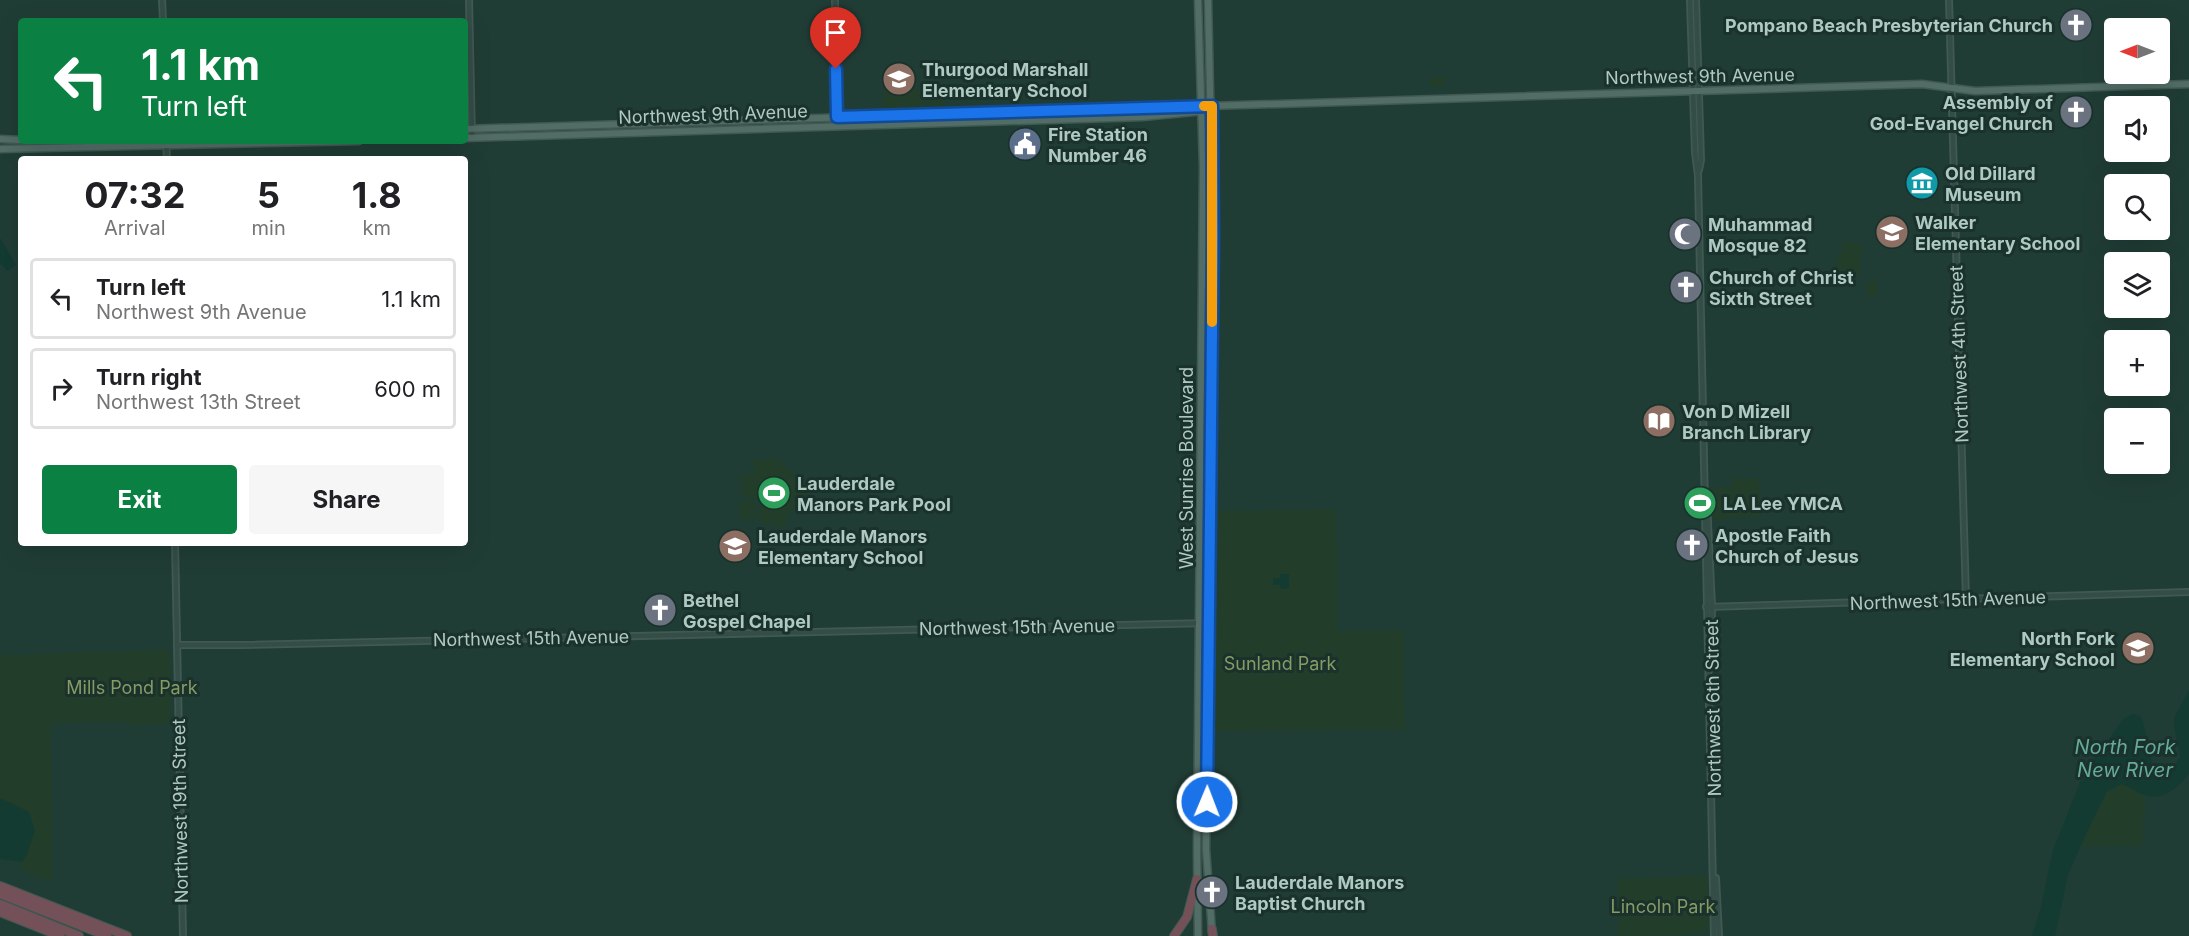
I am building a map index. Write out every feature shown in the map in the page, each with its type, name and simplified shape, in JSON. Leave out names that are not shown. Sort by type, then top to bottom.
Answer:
[{"type":"highway","points":[[1174,936],[1187,917],[1197,879]]},
{"type":"highway","points":[[0,886],[127,936]]},
{"type":"highway","points":[[0,894],[107,936]]},
{"type":"highway","points":[[0,904],[79,936]]},
{"type":"highway","points":[[0,912],[60,936]]},
{"type":"main road","name":"West Sunrise Boulevard","points":[[1198,0],[1202,109],[1203,250],[1198,936]]},
{"type":"main road","name":"West Sunrise Boulevard","points":[[1208,0],[1212,106],[1213,263],[1206,849],[1212,934]]},
{"type":"main road","name":"Northwest 9th Avenue","points":[[469,137],[1113,118],[1212,106],[1922,84],[1975,90],[2189,84]]},
{"type":"main road","name":"Northwest 9th Avenue","points":[[469,128],[1202,109]]},
{"type":"main road","points":[[0,139],[18,140]]},
{"type":"main road","points":[[0,148],[13,140]]},
{"type":"main road","points":[[13,149],[18,144]]},
{"type":"main road","points":[[0,148],[166,144]]},
{"type":"main road","points":[[1203,250],[1208,252],[1213,263]]},
{"type":"main road","points":[[1202,408],[1207,417],[1211,419]]},
{"type":"street","points":[[162,0],[163,18]]},
{"type":"street","points":[[469,0],[469,137]]},
{"type":"street","points":[[835,0],[837,117],[835,125]]},
{"type":"street","name":"Northwest 6th Street","points":[[1690,0],[1701,160],[1698,176],[1705,480],[1719,936]]},
{"type":"street","name":"Northwest 6th Street","points":[[1696,0],[1696,91]]},
{"type":"street","name":"Northwest 4th Street","points":[[1949,0],[1966,600]]},
{"type":"street","name":"Northwest 19th Street","points":[[175,546],[183,936]]},
{"type":"street","name":"Northwest 15th Avenue","points":[[1709,607],[2189,592]]},
{"type":"street","name":"Northwest 6th Street","points":[[1709,607],[1714,936]]},
{"type":"street","name":"Northwest 15th Avenue","points":[[177,645],[1209,623]]},
{"type":"green space","points":[[1430,77],[1445,77],[1445,86],[1430,87]]},
{"type":"green space","points":[[927,89],[927,106],[906,107],[906,90]]},
{"type":"green space","points":[[883,90],[904,90],[904,107],[883,107]]},
{"type":"green space","points":[[929,95],[944,95],[944,106],[930,106]]},
{"type":"green space","points":[[1842,243],[1861,243],[1860,274],[1838,275],[1837,254],[1843,253]]},
{"type":"green space","points":[[1867,281],[1877,281],[1878,294],[1867,295]]},
{"type":"green space","name":"Lauderdale Manors Park Pool","points":[[778,459],[811,489],[790,512],[783,528],[759,521],[759,500],[746,497],[741,492],[741,475],[754,474],[753,460]]},
{"type":"green space","points":[[1759,478],[1760,516],[1713,520],[1713,488],[1732,487],[1732,479]]},
{"type":"green space","points":[[755,500],[756,519],[740,520],[739,501]]},
{"type":"green space","name":"Sunland Park","points":[[1336,509],[1338,631],[1403,630],[1405,729],[1214,731],[1212,728],[1215,511]]},
{"type":"green space","points":[[722,542],[733,542],[734,555],[722,556]]},
{"type":"green space","name":"Mills Pond Park","points":[[169,650],[170,723],[129,725],[123,722],[51,723],[52,882],[19,868],[27,854],[0,798],[0,655]]},
{"type":"green space","points":[[2122,784],[2145,796],[2143,845],[2081,846],[2107,791]]},
{"type":"green space","name":"Lincoln Park","points":[[1708,876],[1709,930],[1678,935],[1618,936],[1618,879]]},
{"type":"water","points":[[0,238],[16,265],[7,271],[0,263]]},
{"type":"water","points":[[1280,574],[1289,574],[1289,588],[1281,589],[1280,585],[1273,585],[1273,578],[1280,578]]},
{"type":"water","name":"North Fork New River","points":[[2189,690],[2189,773],[2176,788],[2164,795],[2151,797],[2122,784],[2107,791],[2068,875],[2055,936],[2032,936],[2053,850],[2083,775],[2124,718],[2133,714],[2141,716],[2150,757],[2156,769],[2164,770],[2173,766],[2180,756],[2174,718]]},
{"type":"water","points":[[0,798],[29,812],[35,831],[22,862],[0,859]]},
{"type":"slow traffic","points":[[1204,106],[1212,106],[1212,322]]},
{"type":"place","name":"Pompano Beach Presbyterian Church","points":[[2076,25]]},
{"type":"place","name":"Thurgood Marshall Elementary School","points":[[899,79]]},
{"type":"place","name":"Assembly of God-Evangel Church","points":[[2076,112]]},
{"type":"place","name":"Fire Station Number 46","points":[[1025,144]]},
{"type":"place","name":"Old Dillard Museum","points":[[1922,183]]},
{"type":"place","name":"Walker Elementary School","points":[[1892,232]]},
{"type":"place","name":"Muhammad Mosque 82","points":[[1685,234]]},
{"type":"place","name":"Church of Christ Sixth Street","points":[[1686,287]]},
{"type":"place","name":"Von D Mizell Branch Library","points":[[1659,421]]},
{"type":"place","name":"Lauderdale Manors Park Pool","points":[[774,493]]},
{"type":"place","name":"LA Lee YMCA","points":[[1700,503]]},
{"type":"place","name":"Apostle Faith Church of Jesus","points":[[1692,545]]},
{"type":"place","name":"Lauderdale Manors Elementary School","points":[[735,546]]},
{"type":"place","name":"Bethel Gospel Chapel","points":[[660,610]]},
{"type":"place","name":"North Fork Elementary School","points":[[2138,648]]},
{"type":"place","name":"Lauderdale Manors Baptist Church","points":[[1212,892]]},
{"type":"route","points":[[836,69],[837,117],[1212,106],[1213,236],[1207,802]]}]
